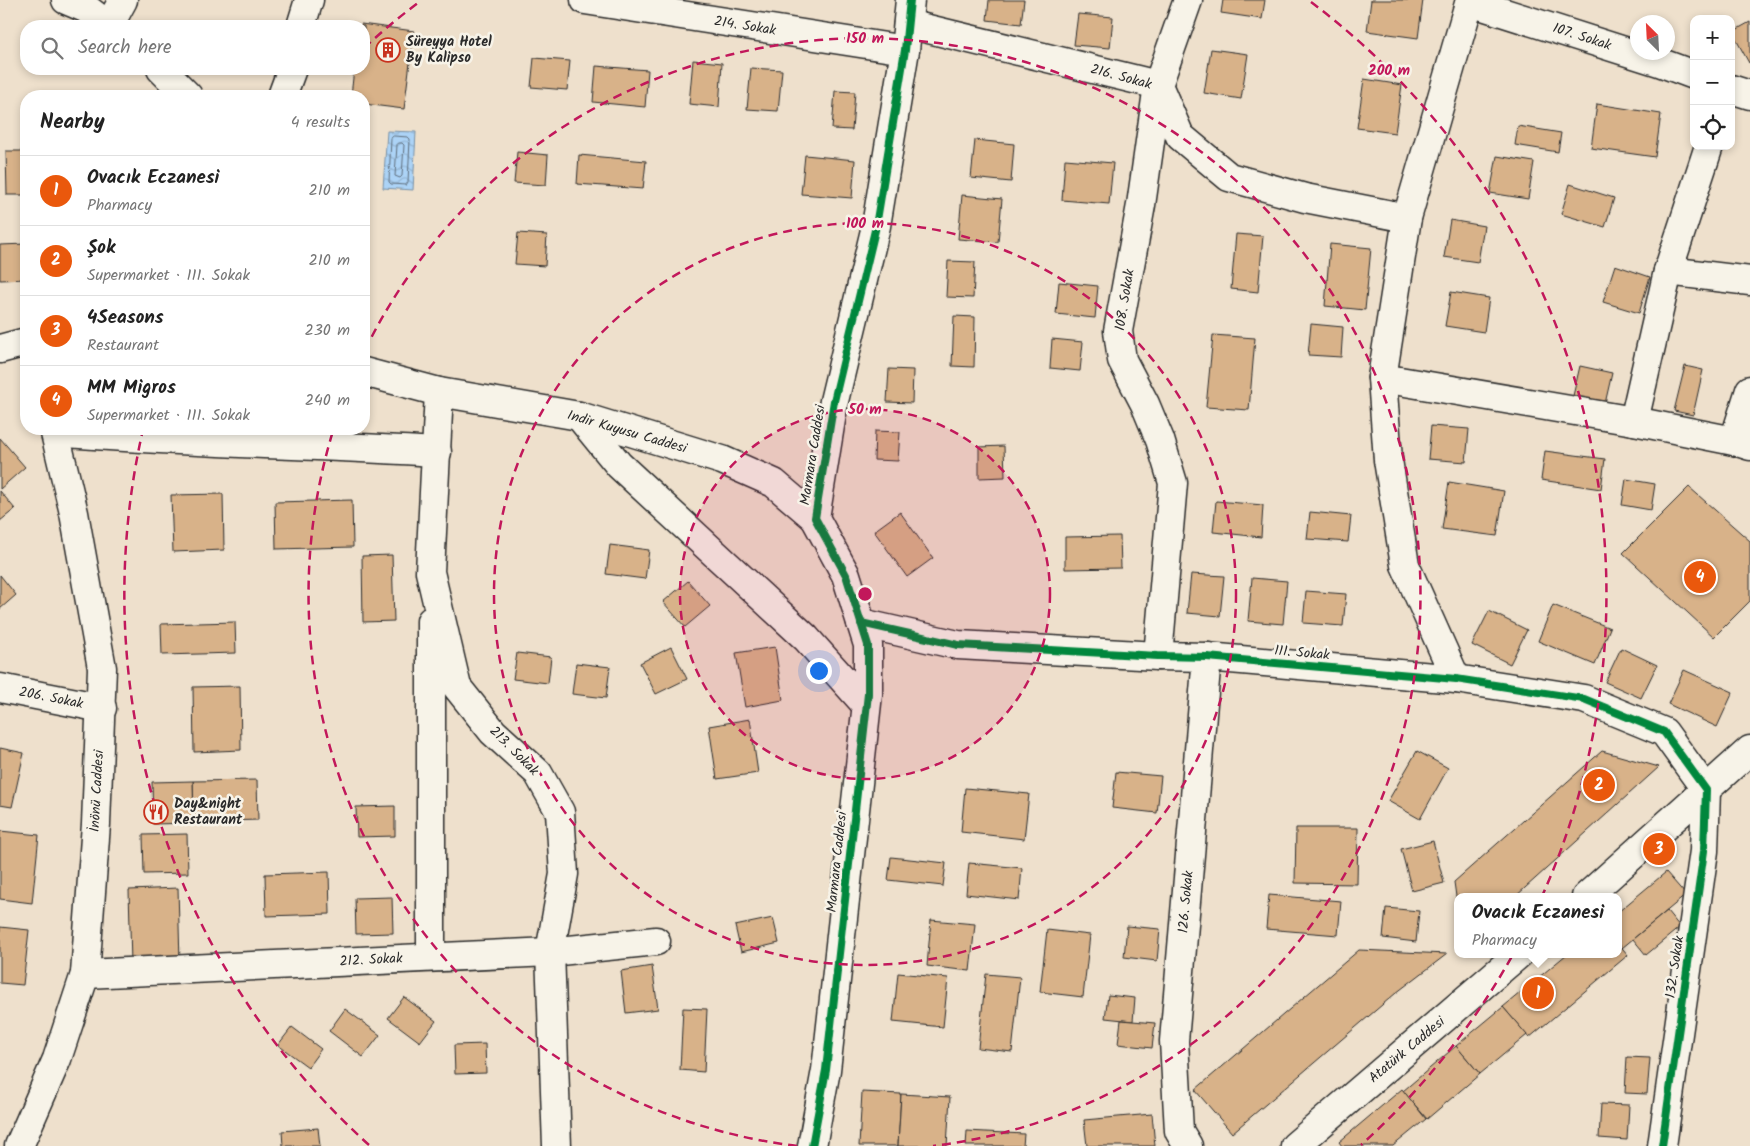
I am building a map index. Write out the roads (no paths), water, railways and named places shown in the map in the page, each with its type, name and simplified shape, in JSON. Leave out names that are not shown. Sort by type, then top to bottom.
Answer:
[{"type":"street","points":[[66,0],[87,10],[101,20]]},
{"type":"street","points":[[112,20],[123,0]]},
{"type":"street","points":[[303,20],[309,0]]},
{"type":"street","name":"214. Sokak","points":[[585,0],[905,50]]},
{"type":"street","name":"108. Sokak","points":[[1158,656],[1174,483],[1160,440],[1122,360],[1118,331],[1141,205],[1158,85],[1188,0]]},
{"type":"street","points":[[1456,679],[1405,564],[1388,460],[1382,378],[1408,218],[1470,1]]},
{"type":"street","name":"107. Sokak","points":[[1470,1],[1690,74]]},
{"type":"street","name":"Marmara Caddesi","points":[[812,1146],[826,1070],[866,705],[868,645],[846,575],[815,518],[834,401],[876,226],[905,50],[909,12]]},
{"type":"street","name":"216. Sokak","points":[[909,12],[1158,85],[1180,136],[1229,177],[1306,198],[1408,218]]},
{"type":"street","points":[[166,75],[182,90]]},
{"type":"street","points":[[284,90],[290,75]]},
{"type":"street","points":[[1735,90],[1750,95]]},
{"type":"street","points":[[1634,421],[1668,271],[1708,150]]},
{"type":"street","points":[[1668,271],[1750,281]]},
{"type":"street","points":[[0,349],[20,344]]},
{"type":"street","name":"Indir Kuyusu Caddesi","points":[[370,374],[440,392],[579,416],[722,460],[774,483],[815,518]]},
{"type":"street","points":[[1382,378],[1634,421],[1742,444],[1750,390]]},
{"type":"street","name":"213. Sokak","points":[[440,392],[430,572],[457,687],[493,732],[538,773],[560,812],[564,874],[550,952],[557,1146]]},
{"type":"street","points":[[579,416],[619,465],[806,638],[866,705]]},
{"type":"street","name":"İnönü Caddesi","points":[[19,1146],[57,1059],[85,974],[102,708],[102,668],[74,513],[55,435]]},
{"type":"street","points":[[100,435],[128,438],[437,452]]},
{"type":"street","points":[[430,572],[431,957]]},
{"type":"street","name":"111. Sokak","points":[[861,623],[958,646],[1207,657],[1456,679],[1584,700],[1664,732],[1706,790]]},
{"type":"street","name":"126. Sokak","points":[[1188,1146],[1179,1131],[1174,1041],[1207,657]]},
{"type":"street","name":"206. Sokak","points":[[0,688],[102,708]]},
{"type":"street","points":[[1590,893],[1750,750]]},
{"type":"street","name":"132. Sokak","points":[[1662,1146],[1704,851],[1706,790]]},
{"type":"street","name":"212. Sokak","points":[[85,974],[550,952],[656,941]]},
{"type":"street","name":"Atatürk Caddesi","points":[[1295,1146],[1514,958]]},
{"type":"water","points":[[387,131],[416,132],[413,190],[383,188]]},
{"type":"place","name":"Süreyya Hotel By Kalipso","points":[[388,50]]},
{"type":"place","name":"MM Migros","points":[[1700,577]]},
{"type":"place","name":"Şok","points":[[1599,785]]},
{"type":"place","name":"Day&night Restaurant","points":[[156,812]]},
{"type":"place","name":"4Seasons","points":[[1659,849]]},
{"type":"place","name":"Ovacık Eczanesi","points":[[1538,993]]}]
